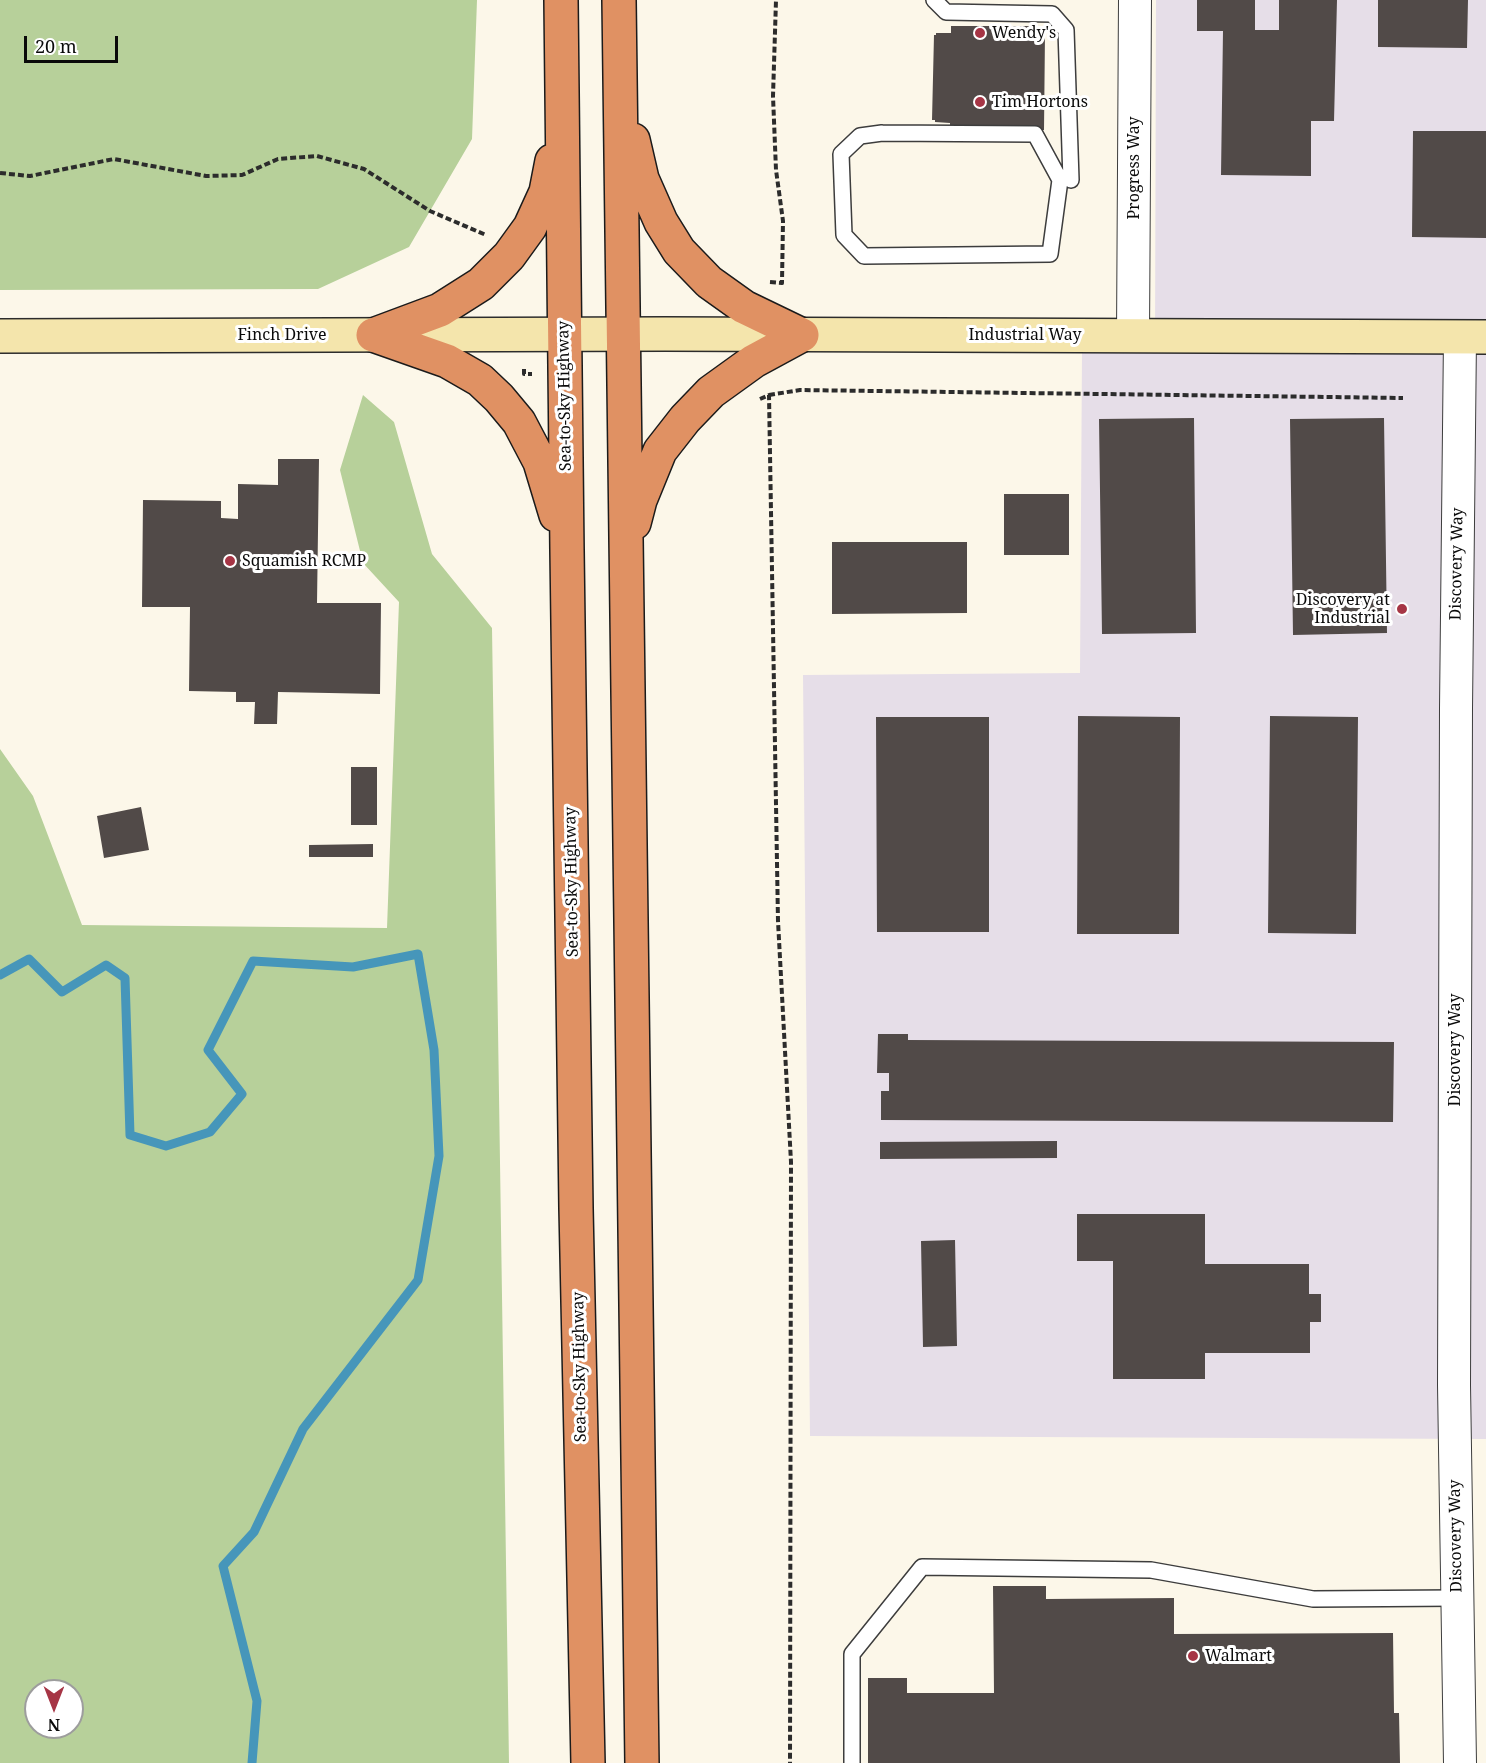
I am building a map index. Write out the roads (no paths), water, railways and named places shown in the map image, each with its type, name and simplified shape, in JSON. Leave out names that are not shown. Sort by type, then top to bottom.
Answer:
[{"type":"highway","name":"Sea-to-Sky Highway","points":[[561,0],[577,1220],[588,1763]]},
{"type":"highway","points":[[619,0],[642,1763]]},
{"type":"highway","points":[[620,84],[642,179],[661,222],[679,251],[709,282],[744,307],[802,335]]},
{"type":"highway","points":[[373,335],[440,310],[481,284],[509,256],[530,227],[546,192],[562,109]]},
{"type":"highway","points":[[373,335],[447,361],[480,380],[499,398],[519,422],[540,462],[567,550]]},
{"type":"highway","points":[[626,554],[639,500],[660,451],[685,419],[711,392],[754,361],[802,335]]},
{"type":"street","name":"Progress Way","points":[[1133,336],[1135,0]]},
{"type":"street","name":"Industrial Way","points":[[564,334],[1473,337]]},
{"type":"street","name":"Finch Drive","points":[[0,336],[564,334]]},
{"type":"street","name":"Discovery Way","points":[[1460,1763],[1454,1385],[1456,708],[1473,337]]},
{"type":"lane","points":[[934,0],[946,12],[1052,14],[1066,30],[1071,180]]},
{"type":"lane","points":[[882,133],[1035,134],[1060,180],[1050,254],[864,256],[844,235],[841,154],[860,136],[882,133]]},
{"type":"lane","points":[[852,1763],[852,1654],[922,1567],[1151,1570],[1313,1599],[1457,1598]]},
{"type":"waterway","points":[[0,975],[29,959],[62,992],[106,965],[125,978],[130,1135],[166,1146],[210,1132],[242,1094],[208,1050],[253,961],[353,967],[418,954],[434,1050],[439,1156],[418,1280],[303,1429],[254,1532],[223,1566],[257,1701],[252,1763]]},
{"type":"place","name":"Wendy's","points":[[980,33]]},
{"type":"place","name":"Tim Hortons","points":[[980,102]]},
{"type":"place","name":"Squamish RCMP","points":[[230,561]]},
{"type":"place","name":"Discovery at Industrial","points":[[1402,609]]},
{"type":"place","name":"Walmart","points":[[1193,1656]]}]
